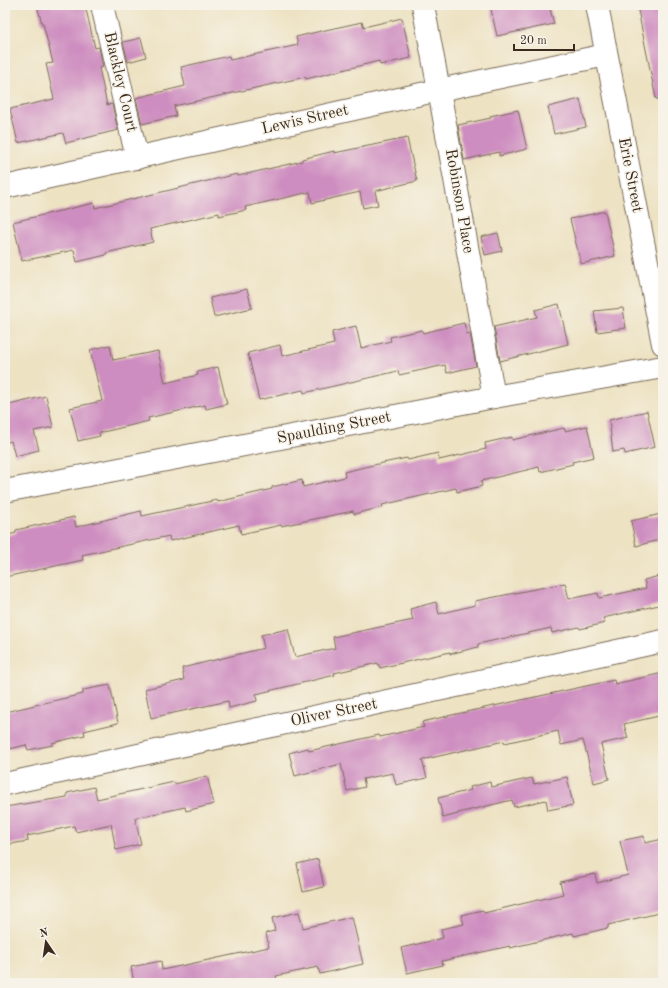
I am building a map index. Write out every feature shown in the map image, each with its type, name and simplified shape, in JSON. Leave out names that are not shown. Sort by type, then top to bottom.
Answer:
[{"type":"street","name":"Blackley Court","points":[[102,5],[136,158]]},
{"type":"street","name":"Robinson Place","points":[[423,5],[440,90],[494,397]]},
{"type":"street","name":"Erie Street","points":[[597,5],[663,344]]},
{"type":"street","name":"Lewis Street","points":[[5,188],[440,90],[606,55]]},
{"type":"street","name":"Spaulding Street","points":[[5,491],[494,397],[663,367]]},
{"type":"street","name":"Oliver Street","points":[[5,784],[663,641]]},
{"type":"building","points":[[37,5],[85,5],[95,48],[99,47],[103,67],[99,68],[107,105],[112,104],[118,130],[66,143],[63,133],[18,143],[10,109],[54,99],[46,64],[53,63]]},
{"type":"building","points":[[490,5],[549,5],[554,24],[497,36]]},
{"type":"building","points":[[663,5],[663,99],[656,99],[638,10]]},
{"type":"building","points":[[402,18],[411,58],[380,65],[379,61],[306,79],[305,77],[174,106],[176,116],[142,124],[136,98],[185,86],[181,67],[229,56],[230,60],[298,45],[296,37],[321,31],[362,22],[364,27]]},
{"type":"building","points":[[141,38],[146,57],[128,62],[123,42]]},
{"type":"building","points":[[580,99],[586,127],[554,134],[548,107]]},
{"type":"building","points":[[518,110],[527,149],[499,156],[499,152],[464,160],[458,125],[491,118],[490,116]]},
{"type":"building","points":[[407,138],[417,181],[375,191],[378,205],[363,208],[360,192],[312,203],[310,192],[245,207],[246,210],[219,216],[219,213],[150,229],[153,242],[106,253],[106,255],[77,262],[74,250],[22,261],[13,222],[94,203],[95,208],[237,174],[238,176],[302,161],[302,159],[334,151],[334,153]]},
{"type":"building","points":[[605,211],[615,256],[581,264],[570,219]]},
{"type":"building","points":[[498,233],[502,251],[485,255],[481,237]]},
{"type":"building","points":[[247,289],[252,308],[214,317],[210,298]]},
{"type":"building","points":[[559,304],[568,344],[500,361],[494,327],[537,317],[535,310]]},
{"type":"building","points":[[623,308],[626,328],[597,332],[594,311]]},
{"type":"building","points":[[464,323],[467,334],[470,333],[476,366],[447,373],[445,365],[399,375],[398,371],[304,393],[303,390],[259,400],[248,353],[280,345],[282,356],[334,344],[332,332],[356,326],[361,348],[391,341],[390,337],[422,330],[423,333]]},
{"type":"building","points":[[110,345],[113,360],[158,351],[165,383],[198,375],[197,372],[218,367],[227,404],[206,409],[205,405],[148,418],[149,421],[99,433],[100,436],[78,441],[70,408],[102,401],[90,350]]},
{"type":"building","points":[[46,396],[53,427],[34,431],[39,450],[15,456],[11,441],[5,443],[5,406]]},
{"type":"building","points":[[647,411],[655,447],[625,454],[624,450],[613,452],[609,420]]},
{"type":"building","points":[[587,426],[594,457],[572,462],[573,464],[540,472],[539,467],[481,481],[482,486],[457,492],[456,488],[382,505],[383,507],[354,514],[353,511],[241,534],[239,525],[170,541],[169,536],[82,555],[83,560],[5,577],[5,536],[16,533],[16,530],[74,517],[76,527],[141,511],[142,516],[217,500],[218,502],[302,480],[303,487],[345,477],[344,472],[373,465],[407,458],[408,460],[438,453],[439,460],[486,449],[485,443],[512,437],[512,440],[564,428],[565,431]]},
{"type":"building","points":[[661,514],[663,539],[636,546],[631,521]]},
{"type":"building","points":[[663,575],[663,604],[603,618],[605,623],[580,629],[579,627],[552,633],[551,628],[478,644],[478,647],[450,654],[450,652],[380,668],[378,663],[256,694],[257,701],[229,708],[228,701],[151,718],[145,689],[184,680],[182,668],[264,648],[261,635],[288,629],[295,657],[335,648],[333,637],[413,620],[410,609],[436,602],[439,614],[475,605],[475,601],[565,583],[569,599],[598,593],[599,598],[646,588],[644,580]]},
{"type":"building","points":[[663,673],[663,715],[624,724],[628,738],[601,744],[609,779],[594,783],[583,740],[561,745],[558,731],[505,743],[504,741],[422,760],[427,778],[396,785],[393,773],[363,779],[365,787],[347,791],[341,764],[295,776],[289,753],[308,748],[309,751],[379,735],[380,737],[424,727],[422,722],[614,680],[615,684]]},
{"type":"building","points":[[110,685],[118,723],[84,731],[85,735],[52,743],[53,745],[28,750],[26,745],[5,750],[5,712],[83,694],[83,690]]},
{"type":"building","points":[[207,776],[214,804],[186,811],[185,807],[135,818],[141,844],[116,850],[111,824],[76,832],[74,826],[27,836],[28,841],[5,845],[5,807],[67,797],[67,793],[94,787],[97,799],[174,782],[175,784]]},
{"type":"building","points":[[567,777],[573,805],[548,810],[546,800],[514,807],[512,800],[443,818],[438,798],[471,790],[470,787],[490,782],[491,787],[532,778],[534,784]]},
{"type":"building","points":[[644,836],[645,843],[663,839],[663,912],[608,925],[608,928],[574,936],[573,933],[510,948],[510,946],[442,961],[443,965],[407,973],[401,948],[443,938],[441,929],[464,924],[461,915],[483,910],[484,913],[563,894],[560,882],[595,874],[597,883],[628,875],[620,841]]},
{"type":"building","points":[[318,859],[324,887],[303,892],[297,864]]},
{"type":"building","points":[[299,912],[303,928],[352,917],[363,964],[320,974],[318,967],[276,976],[278,983],[134,983],[131,967],[161,961],[162,970],[269,947],[266,933],[275,931],[272,918]]}]
